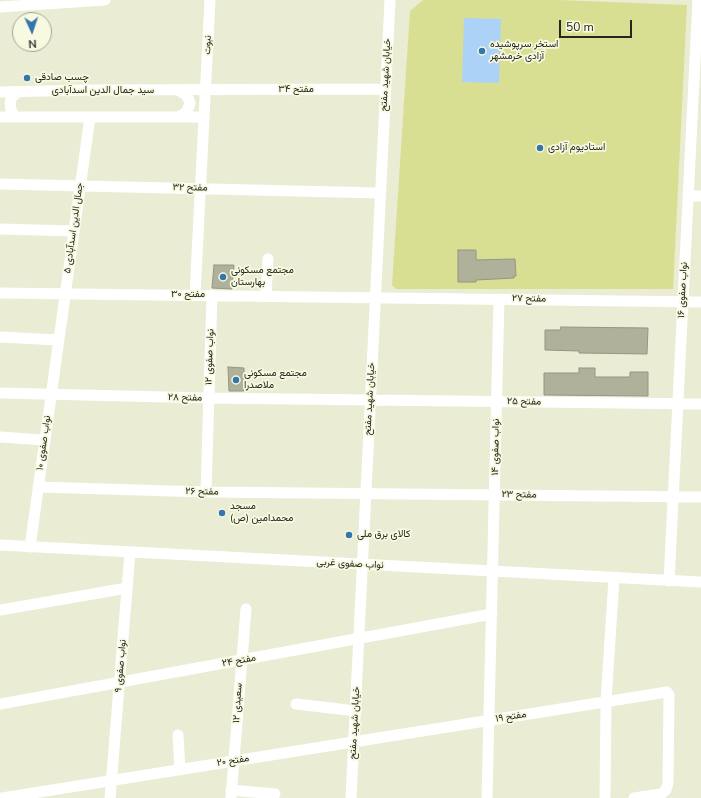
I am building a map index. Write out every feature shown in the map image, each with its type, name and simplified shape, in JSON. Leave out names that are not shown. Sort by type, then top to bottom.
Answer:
[{"type":"street","points":[[0,7],[105,0]]},
{"type":"street","name":"نبوت","points":[[195,295],[210,0]]},
{"type":"street","name":"خیابان شهید مفتح","points":[[351,798],[390,0]]},
{"type":"street","name":"نواب صفوی ۱۶","points":[[669,581],[688,196],[697,92],[698,0]]},
{"type":"street","name":"مفتح ۳۴","points":[[206,90],[385,89]]},
{"type":"street","points":[[176,90],[187,96],[190,104],[184,114],[177,117]]},
{"type":"street","name":"سید جمال الدین اسدآبادی","points":[[0,92],[206,90]]},
{"type":"street","points":[[15,117],[11,110],[10,103],[12,97],[18,92]]},
{"type":"street","points":[[0,117],[204,117]]},
{"type":"street","name":"جمال الدین اسدآبادی ۵","points":[[58,340],[90,117]]},
{"type":"street","name":"مفتح ۳۲","points":[[0,184],[380,193]]},
{"type":"street","points":[[688,196],[701,196]]},
{"type":"street","points":[[0,229],[73,231]]},
{"type":"street","points":[[266,295],[268,259]]},
{"type":"street","name":"مفتح ۳۰","points":[[0,293],[375,297]]},
{"type":"street","name":"نواب صفوی ۱۲","points":[[206,492],[212,295]]},
{"type":"street","name":"مفتح ۲۷","points":[[375,297],[701,302]]},
{"type":"street","name":"نواب صفوی ۱۴","points":[[487,798],[499,298]]},
{"type":"street","points":[[0,337],[58,340]]},
{"type":"street","name":"نواب صفوی ۱۰","points":[[30,547],[58,340]]},
{"type":"street","name":"مفتح ۲۸","points":[[0,393],[370,400]]},
{"type":"street","name":"مفتح ۲۵","points":[[370,400],[701,404]]},
{"type":"street","points":[[0,437],[44,440]]},
{"type":"street","name":"مفتح ۲۶","points":[[38,487],[206,492],[366,494]]},
{"type":"street","name":"مفتح ۲۳","points":[[366,494],[701,497]]},
{"type":"street","name":"نواب صفوی غربی","points":[[0,545],[701,582]]},
{"type":"street","name":"نواب صفوی ۹","points":[[110,798],[130,552]]},
{"type":"street","points":[[605,798],[606,702],[614,578]]},
{"type":"street","points":[[0,610],[127,588]]},
{"type":"street","name":"سعیدی ۱۲","points":[[231,794],[246,609]]},
{"type":"street","name":"مفتح ۲۴","points":[[0,704],[492,614]]},
{"type":"street","name":"مفتح ۱۹","points":[[354,742],[668,692],[668,783],[666,790],[661,794],[634,798]]},
{"type":"street","points":[[296,704],[356,711]]},
{"type":"street","points":[[178,735],[180,770]]},
{"type":"street","name":"مفتح ۲۰","points":[[2,798],[354,742]]},
{"type":"street","points":[[231,794],[275,794]]},
{"type":"green space","name":"استادیوم آزادی","points":[[423,0],[559,0],[687,5],[673,289],[396,289],[392,285],[410,11]]},
{"type":"water","name":"استخر سرپوشیده آزادی خرمشهر","points":[[464,18],[501,19],[499,83],[462,82]]},
{"type":"building","points":[[458,250],[476,250],[476,260],[515,259],[516,276],[514,276],[514,278],[476,280],[476,282],[458,282]]},
{"type":"building","name":"مجتمع مسکونی بهارستان","points":[[214,265],[234,265],[232,289],[212,288]]},
{"type":"building","points":[[561,327],[648,328],[647,354],[579,353],[579,351],[545,350],[545,330],[560,330]]},
{"type":"building","name":"مجتمع مسکونی ملاصدرا","points":[[228,367],[244,368],[244,391],[229,391]]},
{"type":"building","points":[[579,368],[595,368],[595,377],[630,377],[630,372],[648,372],[648,396],[544,395],[544,373],[579,373]]},
{"type":"place","name":"استخر سرپوشیده آزادی خرمشهر","points":[[482,51]]},
{"type":"place","name":"چسب صادقی","points":[[27,78]]},
{"type":"place","name":"استادیوم آزادی","points":[[540,148]]},
{"type":"place","name":"مجتمع مسکونی بهارستان","points":[[223,277]]},
{"type":"place","name":"مجتمع مسکونی ملاصدرا","points":[[236,380]]},
{"type":"place","name":"مسجد محمدامین (ص)","points":[[222,513]]},
{"type":"place","name":"کالای برق ملی","points":[[349,535]]}]
